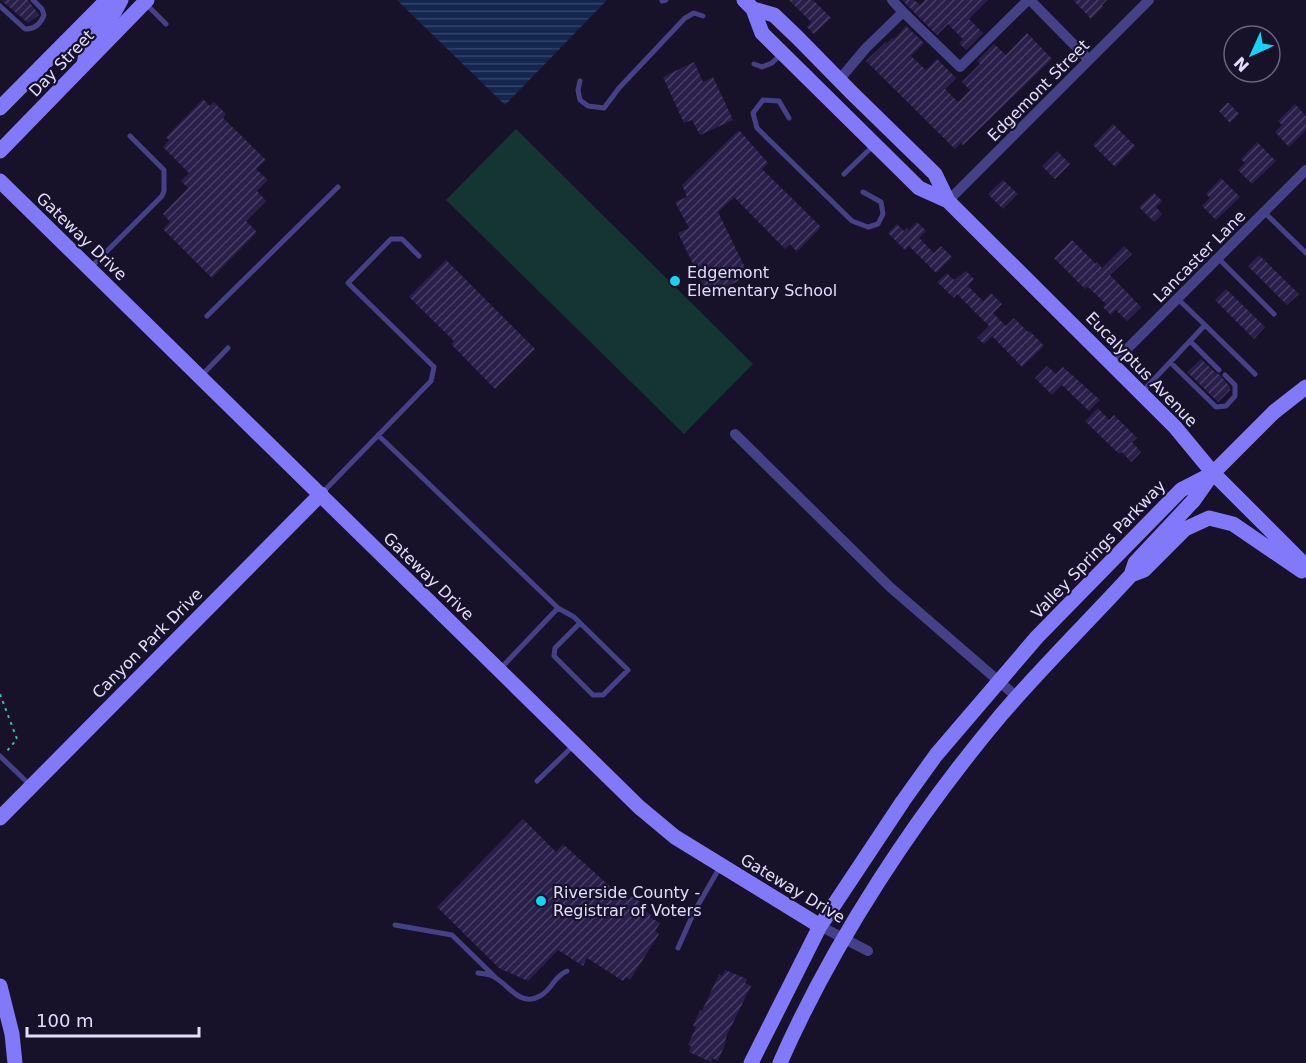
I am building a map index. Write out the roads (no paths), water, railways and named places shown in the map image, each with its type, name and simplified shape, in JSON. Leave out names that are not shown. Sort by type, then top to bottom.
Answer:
[{"type":"street","name":"Day Street","points":[[0,108],[107,0]]},
{"type":"street","points":[[84,65],[88,42],[115,11],[121,0]]},
{"type":"street","points":[[892,0],[960,67],[1029,0],[1089,60]]},
{"type":"street","name":"Edgemont Street","points":[[948,201],[1149,0]]},
{"type":"street","name":"Day Street","points":[[0,152],[146,1]]},
{"type":"street","name":"Eucalyptus Avenue","points":[[752,3],[762,33],[919,188],[948,201]]},
{"type":"street","name":"Eucalyptus Avenue","points":[[752,3],[774,15],[935,174],[948,201],[1142,392],[1176,427],[1213,473],[1306,566]]},
{"type":"street","points":[[839,80],[866,48],[903,12]]},
{"type":"street","name":"Lancaster Lane","points":[[1113,363],[1306,170]]},
{"type":"street","name":"Gateway Drive","points":[[0,181],[648,814],[675,837],[820,926],[868,951]]},
{"type":"street","points":[[1131,576],[1135,563],[1194,500],[1213,473],[1274,412],[1306,387]]},
{"type":"street","points":[[735,434],[890,587],[1017,697]]},
{"type":"street","name":"Valley Springs Parkway","points":[[751,1063],[820,926],[936,755],[1037,637],[1180,490],[1213,473]]},
{"type":"street","name":"Canyon Park Drive","points":[[0,818],[321,494]]},
{"type":"street","points":[[780,1063],[825,973],[923,816],[960,766],[1017,697],[1131,576],[1144,570],[1185,529],[1209,518],[1233,524],[1306,574]]},
{"type":"street","points":[[0,986],[12,1034],[15,1063]]},
{"type":"lane","points":[[0,6],[25,29],[30,29],[42,21],[44,15],[42,9],[33,0]]},
{"type":"lane","points":[[146,1],[166,24]]},
{"type":"lane","points":[[580,81],[578,90],[580,100],[588,106],[603,108],[685,18],[694,13],[703,16]]},
{"type":"lane","points":[[754,64],[762,68],[772,63],[783,52]]},
{"type":"lane","points":[[789,118],[779,101],[763,100],[753,113],[757,128],[852,221],[868,227],[878,224],[883,214],[880,202],[863,192]]},
{"type":"lane","points":[[90,268],[162,196],[165,182],[164,170],[130,136]]},
{"type":"lane","points":[[844,174],[875,143]]},
{"type":"lane","points":[[207,316],[338,187]]},
{"type":"lane","points":[[1264,212],[1306,253]]},
{"type":"lane","points":[[321,494],[431,381],[434,368],[348,283],[391,239],[402,239],[419,256]]},
{"type":"lane","points":[[1218,258],[1274,314]]},
{"type":"lane","points":[[1178,298],[1255,374]]},
{"type":"lane","points":[[1142,392],[1205,325]]},
{"type":"lane","points":[[1190,340],[1219,370]]},
{"type":"lane","points":[[200,376],[228,348]]},
{"type":"lane","points":[[1170,362],[1216,407],[1226,406],[1235,396],[1235,385],[1225,375]]},
{"type":"lane","points":[[378,435],[558,608],[574,617],[628,670],[603,695],[593,695],[554,656],[555,648],[580,623]]},
{"type":"lane","points":[[500,670],[558,608]]},
{"type":"lane","points":[[537,781],[575,744]]},
{"type":"lane","points":[[1,757],[31,786]]},
{"type":"lane","points":[[678,948],[694,912],[721,865]]},
{"type":"lane","points":[[395,925],[452,935],[495,977],[526,1000],[541,996],[559,974],[567,971]]},
{"type":"lane","points":[[478,973],[495,977]]},
{"type":"water","points":[[397,0],[607,0],[505,105]]},
{"type":"place","name":"Edgemont Elementary School","points":[[675,281]]},
{"type":"place","name":"Riverside County - Registrar of Voters","points":[[541,901]]}]
